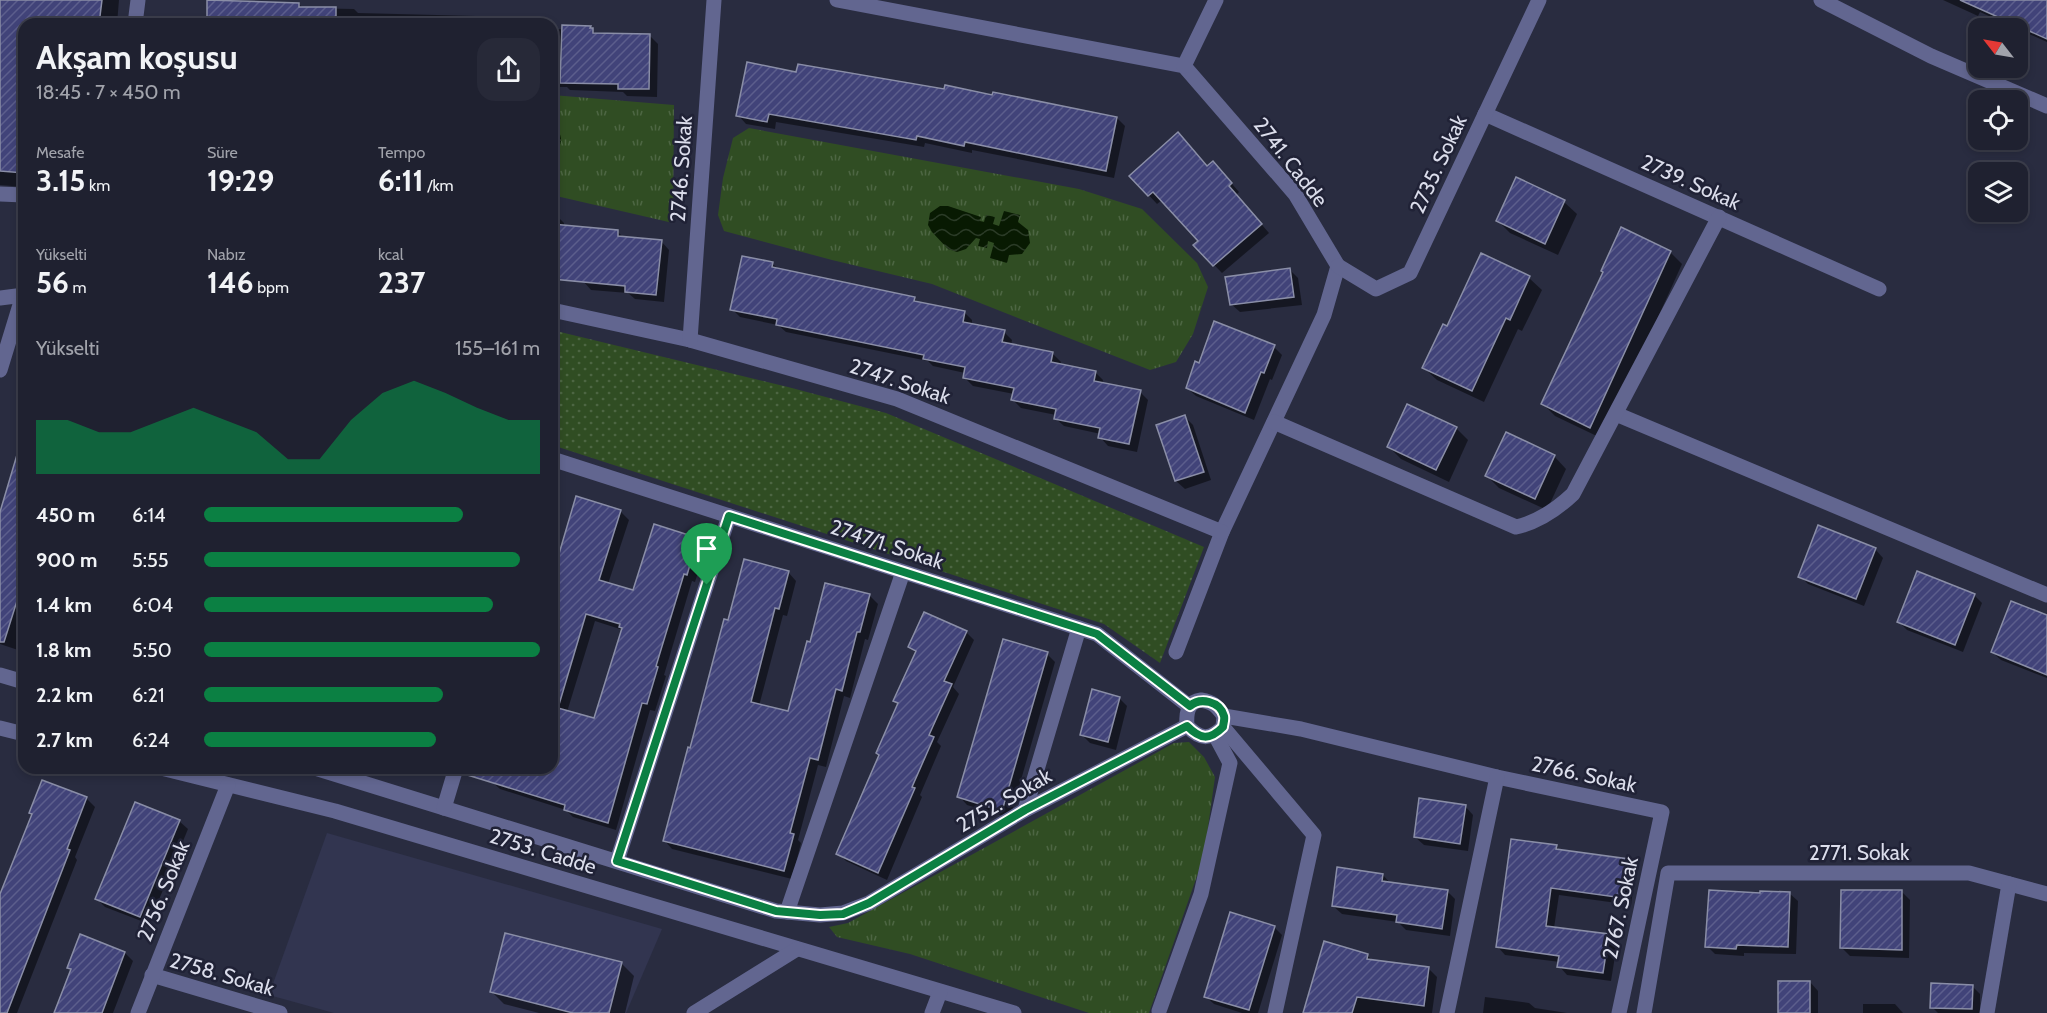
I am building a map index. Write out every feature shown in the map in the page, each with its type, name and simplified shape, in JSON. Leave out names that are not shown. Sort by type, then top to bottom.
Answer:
[{"type":"street","points":[[136,18],[138,0]]},
{"type":"street","name":"2746. Sokak","points":[[690,340],[714,0]]},
{"type":"street","points":[[837,0],[1184,66],[1216,0]]},
{"type":"street","name":"2735. Sokak","points":[[1338,266],[1376,289],[1410,273],[1539,0]]},
{"type":"street","points":[[1821,0],[1931,56],[2047,106]]},
{"type":"street","name":"2741. Cadde","points":[[1184,66],[1295,194],[1338,266]]},
{"type":"street","name":"2739. Sokak","points":[[1485,114],[1879,289]]},
{"type":"street","points":[[0,194],[18,195]]},
{"type":"street","points":[[1274,422],[1516,527],[1530,524],[1573,494],[1719,217]]},
{"type":"street","points":[[1176,652],[1222,532],[1323,315],[1338,266]]},
{"type":"street","points":[[0,298],[18,296]]},
{"type":"street","name":"2747. Sokak","points":[[558,311],[690,340],[897,399],[1222,532]]},
{"type":"street","points":[[0,370],[18,314]]},
{"type":"street","points":[[1616,414],[2047,595]]},
{"type":"street","name":"2747/1. Sokak","points":[[558,461],[1097,634],[1190,706]]},
{"type":"street","points":[[617,861],[729,516]]},
{"type":"street","points":[[334,774],[776,911],[787,912],[903,572]]},
{"type":"street","points":[[1025,810],[1079,628]]},
{"type":"street","points":[[0,675],[18,680]]},
{"type":"street","points":[[1159,1011],[1201,894],[1230,763],[1217,707],[1210,702],[1195,701],[1190,706],[1186,715],[1187,726],[1195,734],[1206,737],[1221,726]]},
{"type":"street","name":"2752. Sokak","points":[[787,912],[820,915],[843,914],[869,903],[1025,810],[1187,726]]},
{"type":"street","points":[[1221,726],[1314,835],[1275,1013]]},
{"type":"street","name":"2766. Sokak","points":[[1221,726],[1301,729],[1497,777],[1662,812]]},
{"type":"street","points":[[2,734],[18,734]]},
{"type":"street","name":"2753. Cadde","points":[[185,774],[335,811],[1014,1013]]},
{"type":"street","points":[[444,808],[454,774]]},
{"type":"street","points":[[1447,1013],[1497,777]]},
{"type":"street","name":"2756. Sokak","points":[[138,1013],[228,785]]},
{"type":"street","name":"2767. Sokak","points":[[1618,1013],[1662,812]]},
{"type":"street","name":"2771. Sokak","points":[[1644,1013],[1668,873],[1969,873],[2047,894]]},
{"type":"street","points":[[1987,1013],[2009,884]]},
{"type":"street","points":[[694,1013],[797,949]]},
{"type":"street","name":"2758. Sokak","points":[[152,975],[280,1013]]},
{"type":"street","points":[[932,1013],[940,992]]},
{"type":"shaded area","points":[[327,833],[662,929],[626,1013],[334,1013],[269,995]]},
{"type":"green space","points":[[558,95],[674,105],[673,223],[558,196]]},
{"type":"green space","points":[[749,128],[1079,189],[1142,209],[1197,263],[1208,287],[1193,334],[1176,362],[1150,370],[932,284],[724,231],[718,215],[723,178],[733,138]]},
{"type":"green space","points":[[558,331],[886,413],[1204,547],[1160,663],[1104,624],[558,447]]},
{"type":"green space","points":[[1189,742],[1204,757],[1215,777],[1204,856],[1149,1013],[1089,1013],[910,954],[837,937],[829,927],[848,923],[1174,743]]},
{"type":"water","points":[[558,131],[561,138],[558,147]]},
{"type":"water","points":[[940,206],[948,206],[981,217],[980,221],[984,222],[986,215],[995,217],[993,224],[999,226],[1004,211],[1020,215],[1018,222],[1028,230],[1030,243],[1022,254],[1009,255],[1007,263],[990,258],[994,243],[988,241],[987,248],[978,246],[980,239],[976,238],[966,249],[957,252],[948,249],[928,225],[930,213]]},
{"type":"building","points":[[0,0],[102,0],[100,18],[18,18],[18,172],[0,171]]},
{"type":"building","points":[[207,0],[299,3],[299,7],[336,7],[336,18],[207,18]]},
{"type":"building","points":[[1960,0],[2047,0],[2047,39],[2028,30],[2028,18],[2000,18]]},
{"type":"building","points":[[562,25],[591,26],[593,33],[650,34],[649,89],[618,89],[618,84],[560,83]]},
{"type":"building","points":[[747,62],[796,72],[798,64],[944,89],[945,85],[992,95],[993,92],[1117,117],[1106,171],[965,142],[964,146],[917,136],[916,140],[769,114],[767,122],[736,116]]},
{"type":"building","points":[[1178,132],[1207,166],[1213,161],[1232,183],[1229,186],[1262,224],[1213,266],[1193,245],[1198,241],[1153,192],[1148,196],[1129,176]]},
{"type":"building","points":[[1516,177],[1565,200],[1545,244],[1496,221]]},
{"type":"building","points":[[558,225],[618,230],[618,236],[662,240],[656,295],[625,292],[625,286],[558,280]]},
{"type":"building","points":[[1621,227],[1671,251],[1590,428],[1541,404],[1603,272],[1601,271]]},
{"type":"building","points":[[1481,253],[1530,276],[1510,320],[1506,318],[1472,391],[1422,368],[1443,324],[1447,326]]},
{"type":"building","points":[[742,256],[773,262],[772,267],[915,297],[914,301],[965,311],[963,322],[1005,330],[1002,342],[1053,352],[1051,362],[1096,371],[1094,381],[1141,390],[1129,444],[1098,438],[1100,428],[1054,419],[1056,409],[1011,400],[1014,388],[963,378],[965,367],[923,359],[924,355],[776,325],[777,319],[730,310]]},
{"type":"building","points":[[1290,268],[1294,297],[1230,305],[1225,277]]},
{"type":"building","points":[[1214,321],[1275,345],[1264,373],[1261,372],[1245,413],[1186,388],[1195,361],[1199,363]]},
{"type":"building","points":[[1407,404],[1457,427],[1436,470],[1387,447]]},
{"type":"building","points":[[1185,415],[1204,472],[1175,481],[1156,425]]},
{"type":"building","points":[[1506,432],[1555,455],[1535,499],[1485,476]]},
{"type":"building","points":[[18,451],[18,598],[4,642],[0,642],[0,512]]},
{"type":"building","points":[[576,496],[621,510],[599,580],[633,590],[654,524],[698,538],[687,575],[684,574],[647,704],[642,703],[608,823],[564,810],[565,805],[464,774],[558,774],[558,708],[558,557]],"holes":[[[586,614],[620,624],[619,627],[622,628],[594,718],[558,708]]]},
{"type":"building","points":[[1818,525],[1876,548],[1856,599],[1798,577]]},
{"type":"building","points":[[744,559],[789,571],[779,609],[775,608],[751,702],[788,711],[807,641],[810,642],[825,583],[870,594],[860,632],[857,632],[842,691],[836,689],[818,760],[810,758],[790,833],[794,834],[784,871],[663,841],[724,619],[728,620]]},
{"type":"building","points":[[1917,571],[1975,594],[1955,645],[1897,622]]},
{"type":"building","points":[[2011,601],[2047,615],[2047,675],[1991,652]]},
{"type":"building","points":[[924,612],[967,631],[944,681],[952,684],[929,735],[934,737],[912,787],[915,788],[878,873],[836,854],[879,755],[876,753],[898,703],[893,701],[916,651],[908,647]]},
{"type":"building","points":[[1003,639],[1048,652],[1002,811],[957,797]]},
{"type":"building","points":[[1092,689],[1120,697],[1108,742],[1080,735]]},
{"type":"building","points":[[42,780],[87,797],[67,849],[70,850],[7,1013],[0,1013],[0,894],[32,814],[29,813]]},
{"type":"building","points":[[1419,798],[1466,805],[1460,844],[1414,837]]},
{"type":"building","points":[[135,802],[180,820],[140,917],[95,899]]},
{"type":"building","points":[[1511,839],[1557,845],[1556,849],[1629,859],[1623,898],[1551,888],[1546,926],[1609,934],[1603,973],[1557,967],[1559,956],[1496,947]]},
{"type":"building","points":[[1337,867],[1383,874],[1382,881],[1448,890],[1442,929],[1396,922],[1397,915],[1332,906]]},
{"type":"building","points":[[1709,890],[1790,892],[1788,947],[1737,945],[1736,949],[1705,947]]},
{"type":"building","points":[[1841,890],[1902,890],[1902,950],[1840,948]]},
{"type":"building","points":[[1230,912],[1275,926],[1249,1010],[1204,997]]},
{"type":"building","points":[[505,933],[622,962],[609,1013],[573,1013],[490,992]]},
{"type":"building","points":[[80,934],[125,952],[102,1013],[54,1013],[71,969],[67,968]]},
{"type":"building","points":[[1324,941],[1368,954],[1367,959],[1429,967],[1424,1006],[1357,997],[1352,1013],[1303,1013]]},
{"type":"building","points":[[1778,981],[1810,981],[1810,1013],[1778,1013]]},
{"type":"building","points":[[1931,983],[1973,985],[1972,1009],[1930,1008]]},
{"type":"route","points":[[729,516],[1097,634],[1190,706],[1195,701],[1201,700],[1217,707],[1224,716],[1223,727],[1215,735],[1206,737],[1195,734],[1187,726],[1025,810],[869,903],[843,914],[820,915],[776,911],[617,861],[707,585],[729,516]]}]
